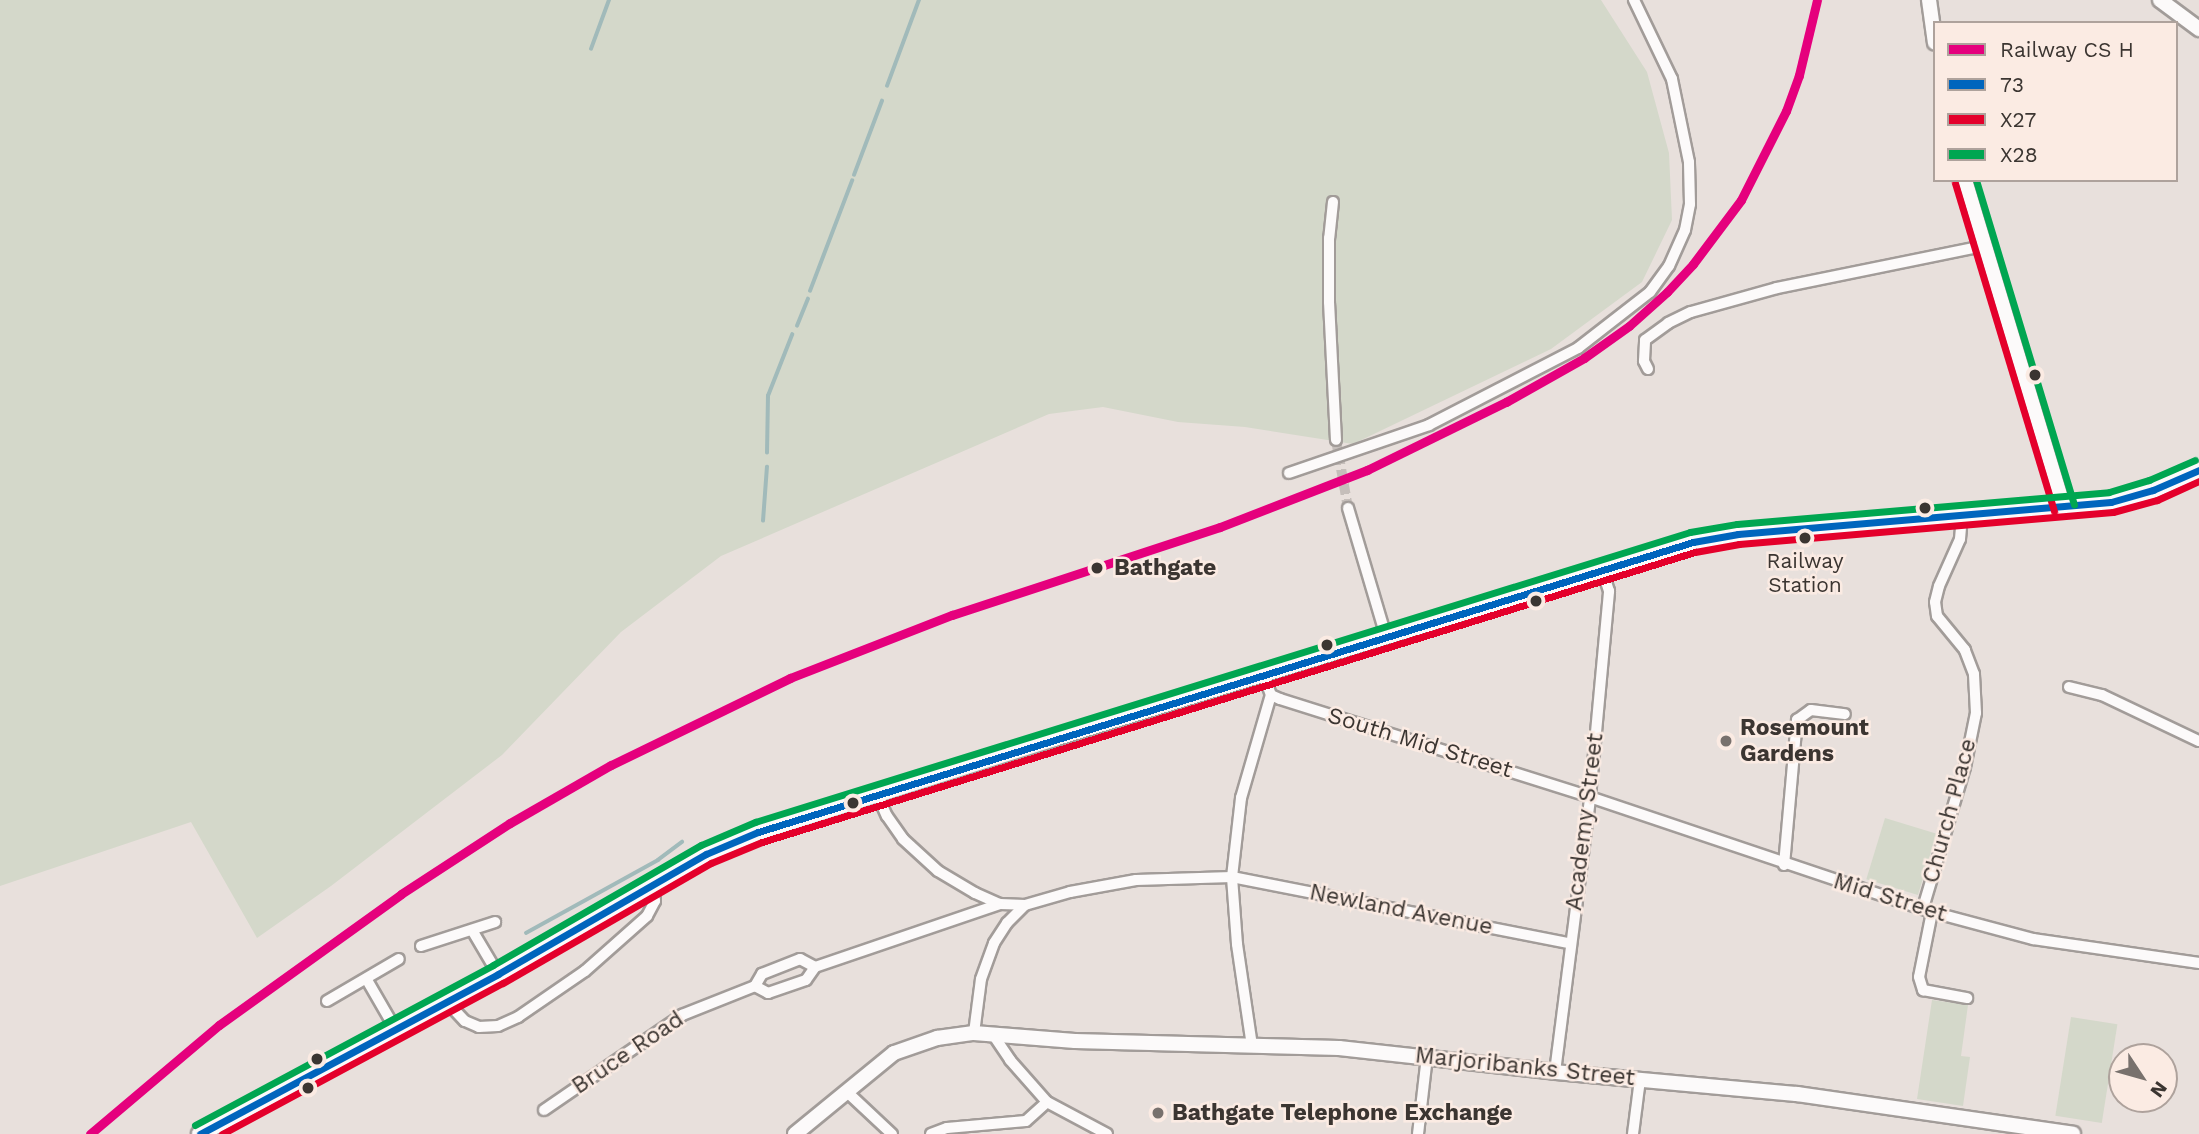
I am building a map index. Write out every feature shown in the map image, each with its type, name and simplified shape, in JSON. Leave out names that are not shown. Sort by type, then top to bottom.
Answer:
[{"type":"main road","points":[[1929,0],[1933,29]]},
{"type":"main road","points":[[2160,0],[2199,29]]},
{"type":"main road","points":[[1966,182],[2064,508]]},
{"type":"main road","points":[[204,1133],[498,974],[706,854],[758,832],[1685,545],[1738,534],[2064,508],[2132,496],[2199,470]]},
{"type":"main road","name":"Marjoribanks Street","points":[[795,1134],[894,1053],[937,1038],[974,1033],[994,1036],[1339,1048],[1427,1056],[1555,1072],[1797,1094],[2071,1134]]},
{"type":"street","points":[[1289,473],[1429,425],[1578,348],[1631,309],[1663,275],[1685,230],[1690,204],[1689,162],[1672,79],[1634,0]]},
{"type":"street","points":[[1333,202],[1329,238],[1329,302],[1336,440]]},
{"type":"street","points":[[1648,369],[1644,361],[1645,340],[1668,323],[1691,312],[1777,288],[1984,246]]},
{"type":"street","points":[[1348,508],[1386,636]]},
{"type":"street","name":"Church Place","points":[[1962,515],[1960,539],[1939,586],[1935,602],[1937,617],[1965,650],[1970,662],[1974,674],[1976,713],[1965,767],[1927,910],[1919,977],[1923,990],[1967,998]]},
{"type":"street","name":"Academy Street","points":[[1555,1072],[1569,943],[1590,797],[1609,591],[1603,572]]},
{"type":"street","points":[[1252,1046],[1237,944],[1232,877],[1241,797],[1271,695],[1263,674]]},
{"type":"street","points":[[2069,687],[2102,695],[2199,741]]},
{"type":"street","name":"South Mid Street","points":[[1271,695],[1590,797]]},
{"type":"street","points":[[1784,865],[1797,720],[1811,710],[1838,716]]},
{"type":"street","points":[[877,794],[887,816],[903,839],[927,862],[951,880],[1000,904],[1025,905]]},
{"type":"street","name":"Mid Street","points":[[1590,797],[1784,865],[1927,910],[2034,939],[2199,963]]},
{"type":"street","name":"Newland Avenue","points":[[1025,905],[1070,892],[1136,880],[1232,877],[1569,943]]},
{"type":"street","points":[[447,1002],[465,1021],[479,1027],[498,1026],[518,1017],[585,971],[648,916],[655,901],[653,884]]},
{"type":"street","name":"Bruce Road","points":[[755,986],[768,993],[806,980],[815,967],[1000,904]]},
{"type":"street","points":[[974,1033],[981,979],[994,943],[1007,923],[1025,905]]},
{"type":"street","points":[[421,946],[495,922]]},
{"type":"street","points":[[472,930],[498,974]]},
{"type":"street","points":[[327,1001],[399,958]]},
{"type":"street","name":"Bruce Road","points":[[544,1110],[682,1015],[755,986],[762,974],[800,959],[815,967]]},
{"type":"street","points":[[367,979],[396,1030]]},
{"type":"street","points":[[994,1036],[1010,1060],[1047,1102],[1107,1134]]},
{"type":"street","points":[[1418,1134],[1427,1056]]},
{"type":"street","points":[[1633,1134],[1640,1079]]},
{"type":"street","points":[[846,1091],[892,1134]]},
{"type":"street","points":[[932,1134],[947,1128],[1026,1121],[1047,1102]]},
{"type":"shaded area","points":[[0,0],[1601,0],[1647,72],[1669,153],[1672,220],[1642,282],[1551,349],[1353,444],[1245,427],[1178,422],[1103,407],[1049,414],[721,556],[621,632],[502,755],[331,886],[257,938],[191,822],[0,886]]},
{"type":"shaded area","points":[[1885,818],[1937,834],[1918,895],[1866,879]]},
{"type":"shaded area","points":[[1932,1000],[1968,1005],[1961,1056],[1970,1057],[1963,1106],[1917,1099]]},
{"type":"shaded area","points":[[2071,1017],[2117,1024],[2114,1043],[2108,1043],[2108,1084],[2102,1123],[2055,1116]]},
{"type":"waterway","points":[[591,49],[609,0]]},
{"type":"waterway","points":[[887,86],[919,0]]},
{"type":"waterway","points":[[854,175],[882,101]]},
{"type":"waterway","points":[[810,291],[852,181]]},
{"type":"waterway","points":[[797,326],[808,299]]},
{"type":"waterway","points":[[767,453],[768,396],[792,335]]},
{"type":"waterway","points":[[763,521],[767,467]]},
{"type":"waterway","points":[[526,933],[658,860],[682,842]]},
{"type":"tunnel","points":[[1336,440],[1348,508]]},
{"type":"transit line","points":[[90,1134],[219,1025],[401,894],[510,823],[611,765],[790,678],[952,615],[1220,527],[1367,470],[1506,402],[1584,358],[1629,326],[1667,292],[1693,264],[1741,200],[1786,111],[1799,75],[1817,0]]},
{"type":"transit line","name":"X28","points":[[1977,182],[2074,505]]},
{"type":"transit line","name":"X27","points":[[1955,183],[2054,511]]},
{"type":"transit line","name":"X28","points":[[195,1125],[493,965],[701,845],[755,822],[1690,532],[1737,524],[2109,492],[2149,480],[2195,460]]},
{"type":"transit line","name":"73","points":[[200,1134],[498,974],[706,854],[758,832],[1693,542],[1738,534],[2111,502],[2153,490],[2199,470]]},
{"type":"transit line","name":"X27","points":[[222,1134],[503,983],[711,863],[762,842],[1695,552],[1739,544],[2113,512],[2157,500],[2199,481]]},
{"type":"place","name":"Railway Station","points":[[1805,538]]},
{"type":"place","name":"Bathgate","points":[[1097,568]]},
{"type":"place","name":"Rosemount Gardens","points":[[1726,741]]},
{"type":"place","name":"Bathgate Telephone Exchange","points":[[1158,1113]]}]
